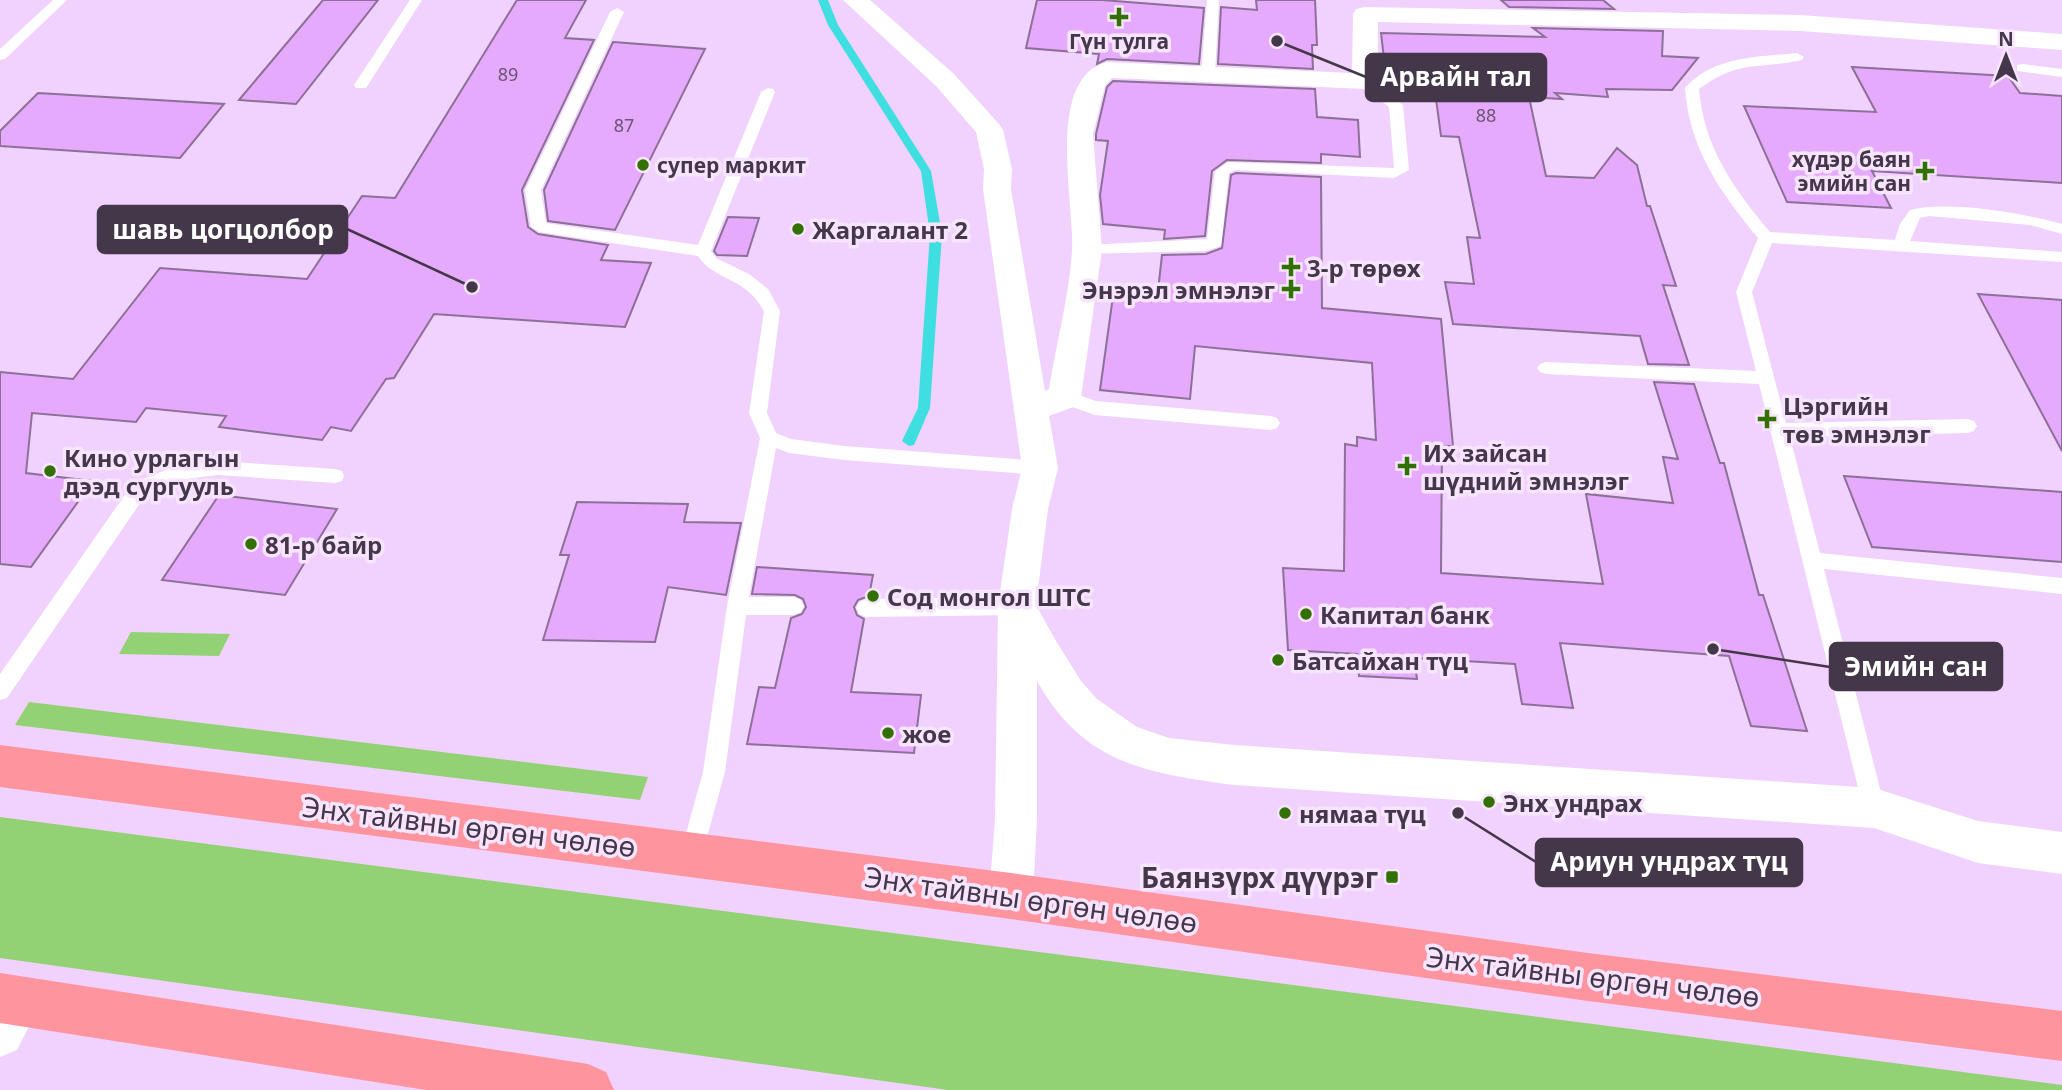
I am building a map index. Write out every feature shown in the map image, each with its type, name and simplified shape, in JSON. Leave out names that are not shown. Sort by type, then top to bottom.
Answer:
[{"type":"highway","name":"Энх тайвны өргөн чөлөө","points":[[0,766],[1011,895],[1588,977],[2062,1036]]},
{"type":"highway","points":[[6,1011],[588,1090]]},
{"type":"street","points":[[855,0],[945,80],[989,130],[998,169],[997,189],[1041,468],[1030,509],[1017,606],[1016,819],[1011,895]]},
{"type":"street","points":[[1030,409],[1064,397],[1087,250],[1079,134],[1092,86],[1098,76],[1107,70],[1365,81],[1365,14],[1636,22],[1800,23],[2062,42]]},
{"type":"street","points":[[1017,606],[1074,706],[1108,733],[1151,752],[1234,765],[1874,808],[1978,842],[2062,853]]},
{"type":"lane","points":[[0,56],[61,0]]},
{"type":"lane","points":[[360,85],[416,0]]},
{"type":"lane","points":[[1208,74],[1213,0]]},
{"type":"lane","points":[[617,12],[533,190],[539,227],[703,251],[710,262],[743,278],[762,293],[772,311],[758,413],[769,439],[737,606],[714,772],[691,855]]},
{"type":"lane","points":[[1797,57],[1733,64],[1715,71],[1692,88],[1692,108],[1711,165],[1766,237],[2062,257]]},
{"type":"lane","points":[[2022,68],[2062,73]]},
{"type":"lane","points":[[1087,250],[1206,246],[1215,242],[1222,171],[1233,165],[1394,173],[1402,170],[1396,104],[1365,81]]},
{"type":"lane","points":[[703,251],[768,92]]},
{"type":"lane","points":[[1901,245],[1914,214],[1929,211],[2030,220],[2062,229]]},
{"type":"lane","points":[[1766,237],[1744,292],[1874,808]]},
{"type":"lane","points":[[1546,368],[1766,378]]},
{"type":"lane","points":[[1064,397],[1096,408],[1271,423]]},
{"type":"lane","points":[[1780,430],[1968,426]]},
{"type":"lane","points":[[769,439],[789,446],[844,453],[1041,468]]},
{"type":"lane","points":[[0,691],[140,488],[176,473],[218,468],[335,476]]},
{"type":"lane","points":[[1813,560],[2062,586]]},
{"type":"lane","points":[[737,606],[794,606]]},
{"type":"lane","points":[[866,608],[1017,606]]},
{"type":"green space","points":[[131,632],[230,634],[219,656],[119,654]]},
{"type":"green space","points":[[29,702],[648,777],[640,800],[15,725]]},
{"type":"green space","points":[[0,817],[2062,1085],[2062,1090],[948,1090],[0,958]]},
{"type":"building","points":[[323,0],[378,0],[296,104],[239,100]]},
{"type":"building","points":[[517,0],[586,0],[565,38],[594,40],[522,190],[528,227],[538,234],[608,245],[601,260],[651,263],[625,327],[434,314],[394,378],[386,379],[351,431],[331,427],[322,440],[219,427],[226,416],[146,408],[136,422],[32,413],[26,473],[93,481],[31,567],[0,564],[0,372],[73,379],[160,268],[307,279],[362,196],[395,198]]},
{"type":"building","points":[[1037,0],[1102,0],[1204,8],[1199,64],[1107,59],[1097,64],[1099,54],[1026,48]]},
{"type":"building","points":[[1256,0],[1315,0],[1317,45],[1312,45],[1313,69],[1218,64],[1221,7],[1257,10]]},
{"type":"building","points":[[1501,0],[1603,0],[1614,9],[1509,7]]},
{"type":"building","points":[[1533,28],[1663,31],[1662,56],[1698,58],[1672,90],[1606,89],[1608,97],[1555,93],[1562,99],[1529,97],[1546,176],[1594,178],[1617,148],[1637,165],[1647,206],[1650,206],[1676,286],[1663,285],[1689,365],[1648,364],[1640,336],[1453,324],[1445,282],[1474,284],[1467,237],[1480,238],[1459,137],[1441,136],[1432,69],[1385,67],[1381,33],[1545,37]]},
{"type":"building","points":[[613,42],[705,49],[615,230],[548,221],[544,190]]},
{"type":"building","points":[[1852,67],[2008,76],[2020,93],[2062,96],[2062,183],[1872,171],[1891,208],[1787,202],[1744,106],[1876,112]]},
{"type":"building","points":[[1113,81],[1315,89],[1317,117],[1358,120],[1360,157],[1321,154],[1321,163],[1227,160],[1212,171],[1205,236],[1164,239],[1165,230],[1103,224],[1100,195],[1108,141],[1096,140],[1096,134],[1107,87]]},
{"type":"building","points":[[38,93],[224,104],[180,158],[0,146],[0,131]]},
{"type":"building","points":[[1236,173],[1321,177],[1322,308],[1441,319],[1453,446],[1442,446],[1441,573],[1603,584],[1586,494],[1673,503],[1663,457],[1678,459],[1654,382],[1694,384],[1720,463],[1724,463],[1759,595],[1763,595],[1807,731],[1751,726],[1729,656],[1560,643],[1573,708],[1522,704],[1515,664],[1414,658],[1417,679],[1359,676],[1357,654],[1288,650],[1283,568],[1344,571],[1345,444],[1357,446],[1357,437],[1376,440],[1372,363],[1195,346],[1190,399],[1100,390],[1113,296],[1157,300],[1162,255],[1206,254],[1222,248],[1231,175]]},
{"type":"building","points":[[728,217],[759,218],[747,256],[717,255],[714,251]]},
{"type":"building","points":[[1978,294],[2062,300],[2062,451]]},
{"type":"building","points":[[1844,476],[2062,492],[2062,562],[1872,547]]},
{"type":"building","name":"81-р байр","points":[[219,495],[337,509],[285,595],[162,580]]},
{"type":"building","points":[[577,502],[688,504],[684,522],[741,523],[726,595],[668,587],[655,642],[543,640],[569,555],[560,555]]},
{"type":"building","points":[[757,567],[873,575],[869,596],[858,600],[854,607],[857,615],[864,619],[851,692],[921,695],[914,753],[747,744],[759,687],[775,688],[791,618],[802,614],[806,607],[803,599],[795,595],[752,594]]},
{"type":"waterway","points":[[823,0],[833,25],[926,171],[936,234],[924,408],[909,441]]},
{"type":"place","name":"Гүн тулга","points":[[1119,17]]},
{"type":"place","name":"Арвайн тал","points":[[1277,41]]},
{"type":"place","name":"супер маркит","points":[[643,165]]},
{"type":"place","name":"хүдэр баян эмийн сан","points":[[1925,171]]},
{"type":"place","name":"Жаргалант 2","points":[[798,229]]},
{"type":"place","name":"3-р төрөх","points":[[1291,267]]},
{"type":"place","name":"шавь цогцолбор","points":[[472,287]]},
{"type":"place","name":"Энэрэл эмнэлэг","points":[[1291,289]]},
{"type":"place","name":"Цэргийн төв эмнэлэг","points":[[1767,419]]},
{"type":"place","name":"Их зайсан шүдний эмнэлэг","points":[[1407,466]]},
{"type":"place","name":"Кино урлагын дээд сургууль","points":[[50,471]]},
{"type":"place","name":"81-р байр","points":[[251,544]]},
{"type":"place","name":"Сод монгол ШТС","points":[[873,596]]},
{"type":"place","name":"Капитал банк","points":[[1306,614]]},
{"type":"place","name":"Эмийн сан","points":[[1713,649]]},
{"type":"place","name":"Батсайхан түц","points":[[1278,660]]},
{"type":"place","name":"жое","points":[[888,733]]},
{"type":"place","name":"Энх ундрах","points":[[1489,802]]},
{"type":"place","name":"нямаа түц","points":[[1285,813]]},
{"type":"place","name":"Ариун ундрах түц","points":[[1458,813]]},
{"type":"place","name":"Баянзүрх дүүрэг","points":[[1392,877]]}]
